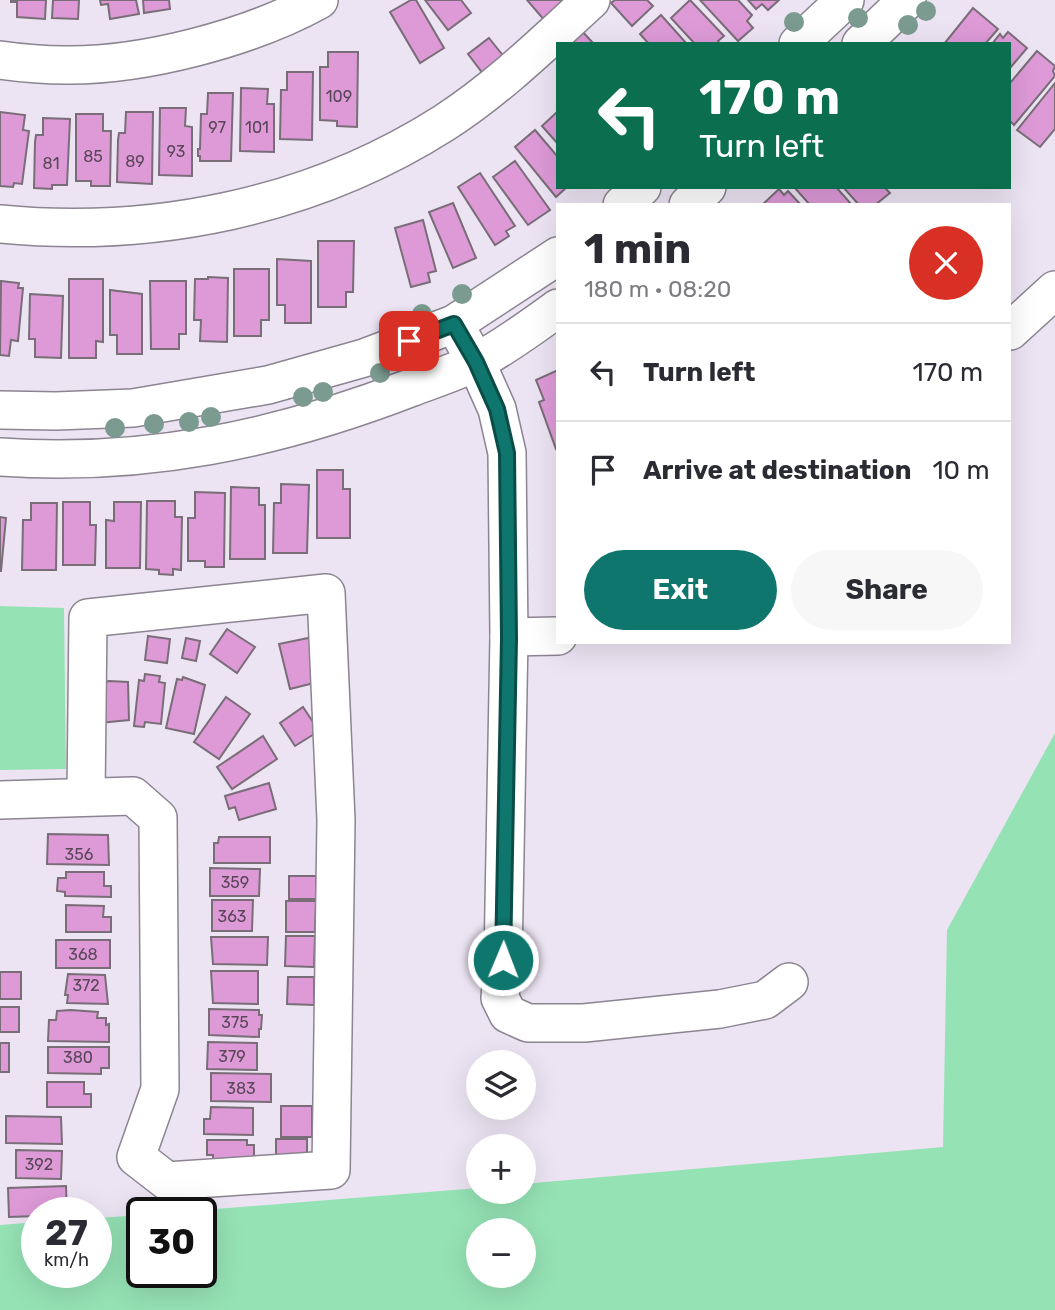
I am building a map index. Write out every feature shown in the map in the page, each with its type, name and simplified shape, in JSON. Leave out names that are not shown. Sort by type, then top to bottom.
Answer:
[{"type":"street","points":[[0,60],[66,66],[161,55],[242,16],[291,16],[319,0]]},
{"type":"street","points":[[0,224],[65,228],[118,227],[172,221],[219,214],[314,187],[360,168],[445,122],[485,93],[591,0]]},
{"type":"street","points":[[800,42],[845,0]]},
{"type":"street","points":[[863,42],[907,0]]},
{"type":"street","points":[[624,203],[640,189]]},
{"type":"street","points":[[690,203],[705,189]]},
{"type":"street","points":[[0,410],[133,408],[268,385],[363,358],[454,324],[556,257]]},
{"type":"street","points":[[1011,330],[1055,290]]},
{"type":"street","points":[[0,457],[49,461],[182,452],[282,431],[376,401],[476,362],[556,308]]},
{"type":"street","points":[[454,324],[476,362],[497,409],[507,453],[509,638],[500,999],[509,1014],[528,1023],[584,1023],[720,1009],[765,1000],[789,982]]},
{"type":"street","points":[[0,800],[133,796],[158,818],[160,1089],[136,1157],[167,1181],[331,1170],[336,820],[326,593],[88,618],[86,797]]},
{"type":"street","points":[[509,638],[556,636]]},
{"type":"green space","points":[[0,606],[64,608],[66,769],[0,770]]},
{"type":"green space","points":[[1055,733],[1055,1310],[0,1310],[0,1225],[21,1223],[21,1288],[112,1288],[112,1217],[126,1216],[126,1288],[217,1288],[217,1209],[466,1189],[466,1204],[536,1204],[536,1183],[943,1147],[947,930]]},
{"type":"building","points":[[11,0],[46,0],[45,19],[17,17],[17,2]]},
{"type":"building","points":[[53,0],[79,0],[78,19],[52,18]]},
{"type":"building","points":[[100,0],[136,0],[139,14],[110,19],[108,4],[101,5]]},
{"type":"building","points":[[143,0],[169,0],[170,9],[144,13]]},
{"type":"building","points":[[416,0],[444,48],[420,63],[390,12]]},
{"type":"building","points":[[425,0],[461,0],[471,13],[448,30]]},
{"type":"building","points":[[527,0],[561,0],[566,5],[546,22]]},
{"type":"building","points":[[615,0],[647,0],[653,6],[632,26],[611,3]]},
{"type":"building","points":[[690,0],[724,36],[719,42],[693,42],[671,18]]},
{"type":"building","points":[[700,0],[738,0],[752,15],[747,21],[753,28],[738,41]]},
{"type":"building","points":[[748,0],[779,0],[768,10],[762,4],[756,9]]},
{"type":"building","points":[[973,8],[998,29],[987,42],[946,42]]},
{"type":"building","points":[[661,15],[685,42],[647,42],[640,34]]},
{"type":"building","points":[[580,29],[592,42],[565,42]]},
{"type":"building","points":[[1008,32],[1027,48],[1011,67],[1011,42],[994,42],[1000,34],[1003,38]]},
{"type":"building","points":[[489,38],[505,58],[484,75],[468,54]]},
{"type":"building","points":[[1037,51],[1055,66],[1055,76],[1014,125],[1011,122],[1011,82]]},
{"type":"building","points":[[328,52],[358,52],[357,127],[337,126],[337,121],[320,120],[320,67],[328,67]]},
{"type":"building","points":[[287,72],[313,72],[312,140],[280,139],[281,90],[287,90]]},
{"type":"building","points":[[1055,83],[1055,129],[1040,147],[1017,130]]},
{"type":"building","points":[[241,88],[268,89],[267,104],[274,104],[274,152],[240,151]]},
{"type":"building","points":[[208,93],[233,93],[231,161],[200,161],[198,156],[201,114],[207,114]]},
{"type":"building","points":[[160,108],[186,108],[185,126],[192,127],[192,176],[159,175]]},
{"type":"building","points":[[0,112],[25,115],[23,130],[29,131],[22,184],[14,183],[13,187],[0,186]]},
{"type":"building","points":[[126,112],[153,112],[152,184],[117,182],[118,140],[119,133],[125,133]]},
{"type":"building","points":[[556,113],[556,142],[542,126]]},
{"type":"building","points":[[76,114],[103,114],[103,131],[111,131],[110,186],[91,186],[91,181],[76,181]]},
{"type":"building","points":[[43,118],[70,119],[67,185],[52,185],[52,189],[34,188],[35,142],[36,135],[43,135]]},
{"type":"building","points":[[535,130],[556,155],[556,189],[565,189],[556,197],[515,147]]},
{"type":"building","points":[[515,161],[550,210],[528,225],[493,177]]},
{"type":"building","points":[[480,173],[515,226],[506,231],[509,236],[495,245],[458,187]]},
{"type":"building","points":[[779,189],[784,195],[788,191],[799,203],[764,203]]},
{"type":"building","points":[[796,189],[838,189],[850,203],[808,203]]},
{"type":"building","points":[[845,189],[886,189],[890,193],[878,203],[857,203]]},
{"type":"building","points":[[453,203],[476,258],[453,268],[429,212]]},
{"type":"building","points":[[423,220],[436,271],[428,273],[430,282],[411,287],[395,228]]},
{"type":"building","points":[[318,241],[354,241],[353,292],[346,292],[346,307],[318,307]]},
{"type":"building","points":[[277,259],[311,261],[311,323],[285,323],[285,305],[277,305]]},
{"type":"building","points":[[234,269],[269,269],[269,320],[261,320],[261,336],[234,336]]},
{"type":"building","points":[[228,278],[227,342],[200,341],[201,320],[194,320],[195,279]]},
{"type":"building","points":[[69,279],[103,279],[103,342],[96,341],[96,358],[69,358]]},
{"type":"building","points":[[1,281],[19,283],[18,288],[23,288],[18,341],[11,340],[9,356],[0,355]]},
{"type":"building","points":[[150,281],[186,281],[186,334],[179,334],[179,349],[151,349]]},
{"type":"building","points":[[110,290],[142,294],[142,354],[117,354],[117,335],[110,335]]},
{"type":"building","points":[[30,294],[63,296],[61,358],[35,357],[35,339],[29,339]]},
{"type":"building","points":[[556,371],[556,449],[539,402],[544,400],[536,380]]},
{"type":"building","points":[[317,470],[343,470],[343,489],[350,489],[350,538],[317,538]]},
{"type":"building","points":[[281,484],[309,485],[307,553],[273,553],[274,503],[281,503]]},
{"type":"building","points":[[231,487],[259,488],[259,505],[265,505],[265,559],[230,559]]},
{"type":"building","points":[[195,492],[225,493],[224,567],[205,567],[205,561],[188,561],[188,518],[195,518]]},
{"type":"building","points":[[147,501],[175,501],[175,517],[182,517],[181,570],[173,569],[173,575],[146,569]]},
{"type":"building","points":[[63,502],[90,502],[90,525],[96,525],[95,565],[63,565]]},
{"type":"building","points":[[114,502],[141,502],[140,568],[106,568],[106,520],[114,521]]},
{"type":"building","points":[[31,503],[57,503],[56,570],[22,570],[23,520],[31,520]]},
{"type":"building","points":[[0,517],[6,518],[1,571],[0,571]]},
{"type":"building","points":[[227,629],[255,647],[237,673],[210,654]]},
{"type":"building","points":[[148,636],[170,639],[167,663],[145,660]]},
{"type":"building","points":[[313,637],[318,682],[290,689],[279,644]]},
{"type":"building","points":[[186,638],[200,641],[196,661],[182,658]]},
{"type":"building","points":[[145,674],[160,676],[159,682],[165,683],[161,724],[145,722],[144,727],[134,726],[139,680],[144,681]]},
{"type":"building","points":[[183,677],[205,685],[194,734],[166,728],[177,679],[182,680]]},
{"type":"building","points":[[128,682],[129,720],[100,723],[100,683]]},
{"type":"building","points":[[226,697],[250,714],[219,759],[194,742]]},
{"type":"building","points":[[303,707],[319,731],[295,746],[280,723]]},
{"type":"building","points":[[263,736],[277,759],[232,789],[217,767]]},
{"type":"building","points":[[269,783],[276,809],[239,820],[235,807],[229,809],[225,796]]},
{"type":"building","points":[[48,834],[108,835],[109,865],[47,864]]},
{"type":"building","points":[[219,837],[270,837],[270,863],[214,863],[214,843],[218,843]]},
{"type":"building","points":[[210,868],[260,869],[259,896],[210,896]]},
{"type":"building","points":[[66,872],[104,872],[104,886],[111,886],[111,897],[65,896],[65,892],[57,891],[58,878],[66,878]]},
{"type":"building","points":[[289,876],[316,876],[316,899],[289,899]]},
{"type":"building","points":[[212,900],[253,900],[252,931],[212,931]]},
{"type":"building","points":[[286,901],[316,901],[315,932],[286,932]]},
{"type":"building","points":[[66,905],[104,906],[103,917],[111,917],[111,932],[66,932]]},
{"type":"building","points":[[286,936],[315,936],[314,967],[285,966]]},
{"type":"building","points":[[211,937],[268,937],[267,965],[213,964]]},
{"type":"building","points":[[56,940],[110,940],[110,968],[56,968]]},
{"type":"building","points":[[211,971],[258,971],[258,1004],[213,1003]]},
{"type":"building","points":[[0,972],[21,972],[21,999],[0,999]]},
{"type":"building","points":[[68,974],[105,975],[108,1004],[67,1003],[68,995],[65,995]]},
{"type":"building","points":[[288,977],[314,977],[314,1005],[287,1004]]},
{"type":"building","points":[[0,1007],[19,1007],[19,1032],[0,1032]]},
{"type":"building","points":[[209,1009],[259,1010],[259,1015],[262,1015],[259,1037],[209,1035]]},
{"type":"building","points":[[57,1011],[98,1012],[97,1018],[106,1018],[106,1025],[109,1024],[109,1042],[48,1041],[49,1020],[56,1020]]},
{"type":"building","points":[[208,1042],[257,1043],[257,1070],[207,1069]]},
{"type":"building","points":[[0,1043],[9,1043],[9,1072],[0,1072]]},
{"type":"building","points":[[48,1047],[109,1047],[109,1068],[101,1068],[101,1074],[48,1073]]},
{"type":"building","points":[[211,1073],[271,1074],[271,1102],[211,1101]]},
{"type":"building","points":[[47,1082],[84,1082],[84,1094],[91,1094],[91,1107],[47,1107]]},
{"type":"building","points":[[281,1106],[312,1106],[312,1137],[281,1137]]},
{"type":"building","points":[[211,1107],[253,1108],[253,1135],[204,1134],[204,1119],[210,1119]]},
{"type":"building","points":[[6,1116],[61,1117],[62,1144],[6,1143]]},
{"type":"building","points":[[276,1139],[307,1139],[307,1167],[276,1167]]},
{"type":"building","points":[[207,1140],[247,1140],[247,1145],[254,1145],[254,1159],[213,1166],[213,1155],[207,1155]]},
{"type":"building","points":[[16,1150],[62,1151],[61,1179],[16,1178]]},
{"type":"building","points":[[66,1186],[66,1197],[21,1197],[21,1217],[9,1217],[8,1188]]},
{"type":"route","points":[[409,341],[454,324],[476,362],[497,409],[507,453],[509,638],[503,960]]}]
